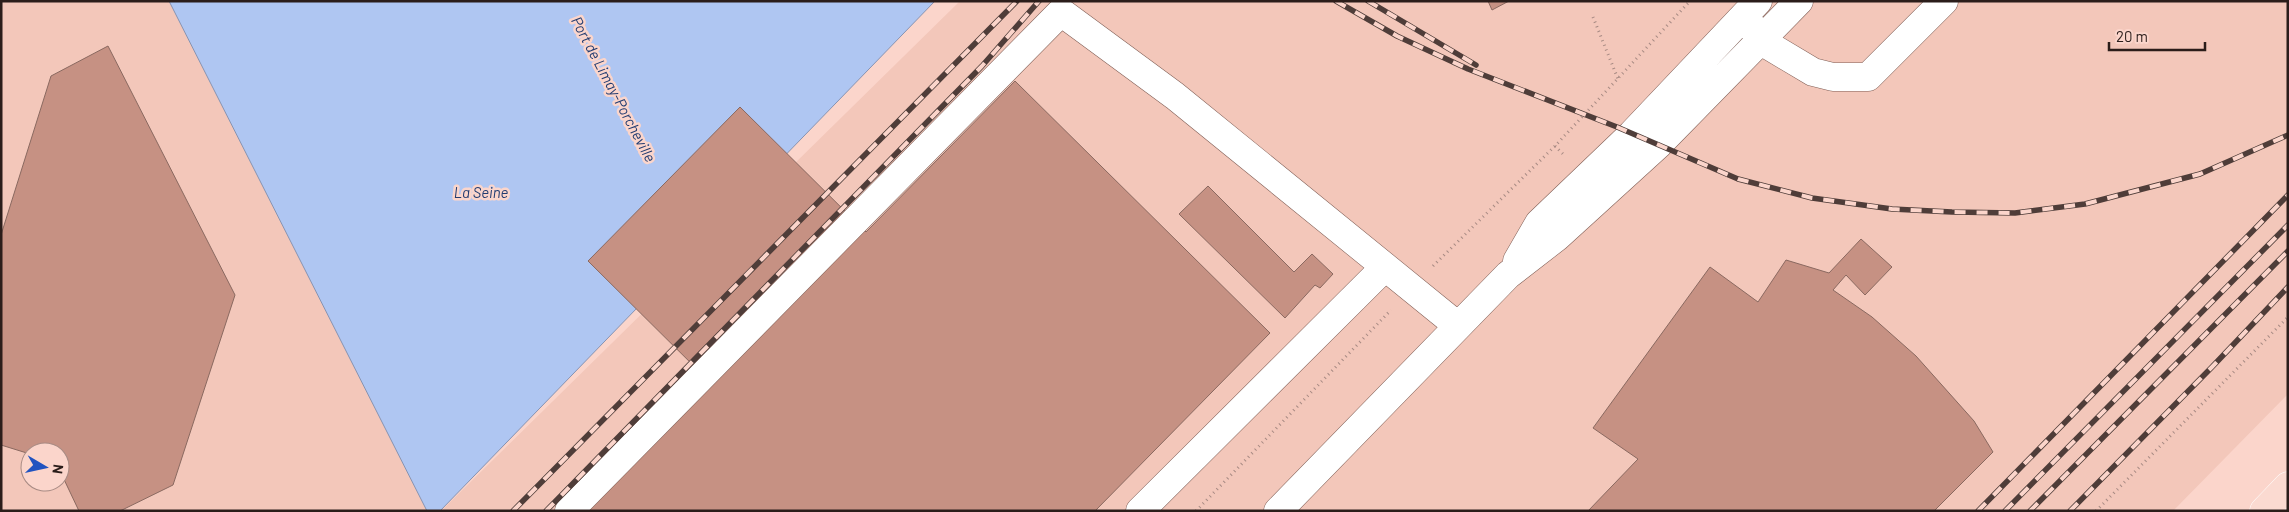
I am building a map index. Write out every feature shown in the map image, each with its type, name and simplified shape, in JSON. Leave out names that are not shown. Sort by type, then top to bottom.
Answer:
[{"type":"main road","points":[[2264,511],[2288,486]]},
{"type":"street","points":[[1278,511],[1508,275],[1557,237],[1605,195],[1658,145],[1799,1]]},
{"type":"street","points":[[1508,275],[1539,223],[1632,134],[1745,6],[1761,41],[1813,72],[1833,77],[1868,77],[1944,1]]},
{"type":"street","points":[[569,511],[1061,12],[1175,96],[1458,326]]},
{"type":"street","points":[[1140,511],[1385,267]]},
{"type":"path","points":[[1196,511],[1618,79],[1690,1]]},
{"type":"path","points":[[1593,17],[1618,79]]},
{"type":"path","points":[[2096,511],[2288,317]]},
{"type":"shaded area","points":[[1,1],[169,1],[427,511],[1,511]]},
{"type":"shaded area","points":[[960,1],[2288,1],[2288,394],[2173,511],[441,511]]},
{"type":"water","name":"La Seine","points":[[169,1],[935,1],[440,511],[427,511]]},
{"type":"building","points":[[1488,1],[1509,1],[1492,10]]},
{"type":"building","points":[[108,46],[235,295],[173,485],[120,511],[79,511],[70,492],[70,442],[20,442],[20,451],[1,445],[1,235],[51,76]]},
{"type":"building","points":[[1015,81],[1270,333],[1095,511],[587,511],[712,384],[588,261],[740,107],[866,232]]},
{"type":"building","points":[[1208,186],[1294,272],[1312,254],[1333,274],[1320,288],[1315,285],[1285,318],[1179,214]]},
{"type":"building","points":[[1861,239],[1892,267],[1865,295],[1846,275],[1833,290],[1872,317],[1916,356],[1974,421],[1993,452],[1934,511],[1588,511],[1638,459],[1593,428],[1710,267],[1758,302],[1786,260],[1829,273]]},
{"type":"railway","points":[[513,511],[1017,1]]},
{"type":"railway","points":[[546,511],[982,66],[1039,1]]},
{"type":"railway","points":[[1336,1],[1397,36],[1468,69],[1617,127],[1738,179],[1812,198],[1892,209],[1952,212],[2015,213],[2085,204],[2200,174],[2288,135]]},
{"type":"railway","points":[[1368,1],[1476,65]]},
{"type":"railway","points":[[1978,511],[2288,195]]},
{"type":"railway","points":[[2005,511],[2288,225]]},
{"type":"railway","points":[[2030,511],[2288,251]]},
{"type":"railway","points":[[2070,511],[2288,287]]},
{"type":"water label","name":"Port de Limay-Porcheville","points":[[614,89]]}]
